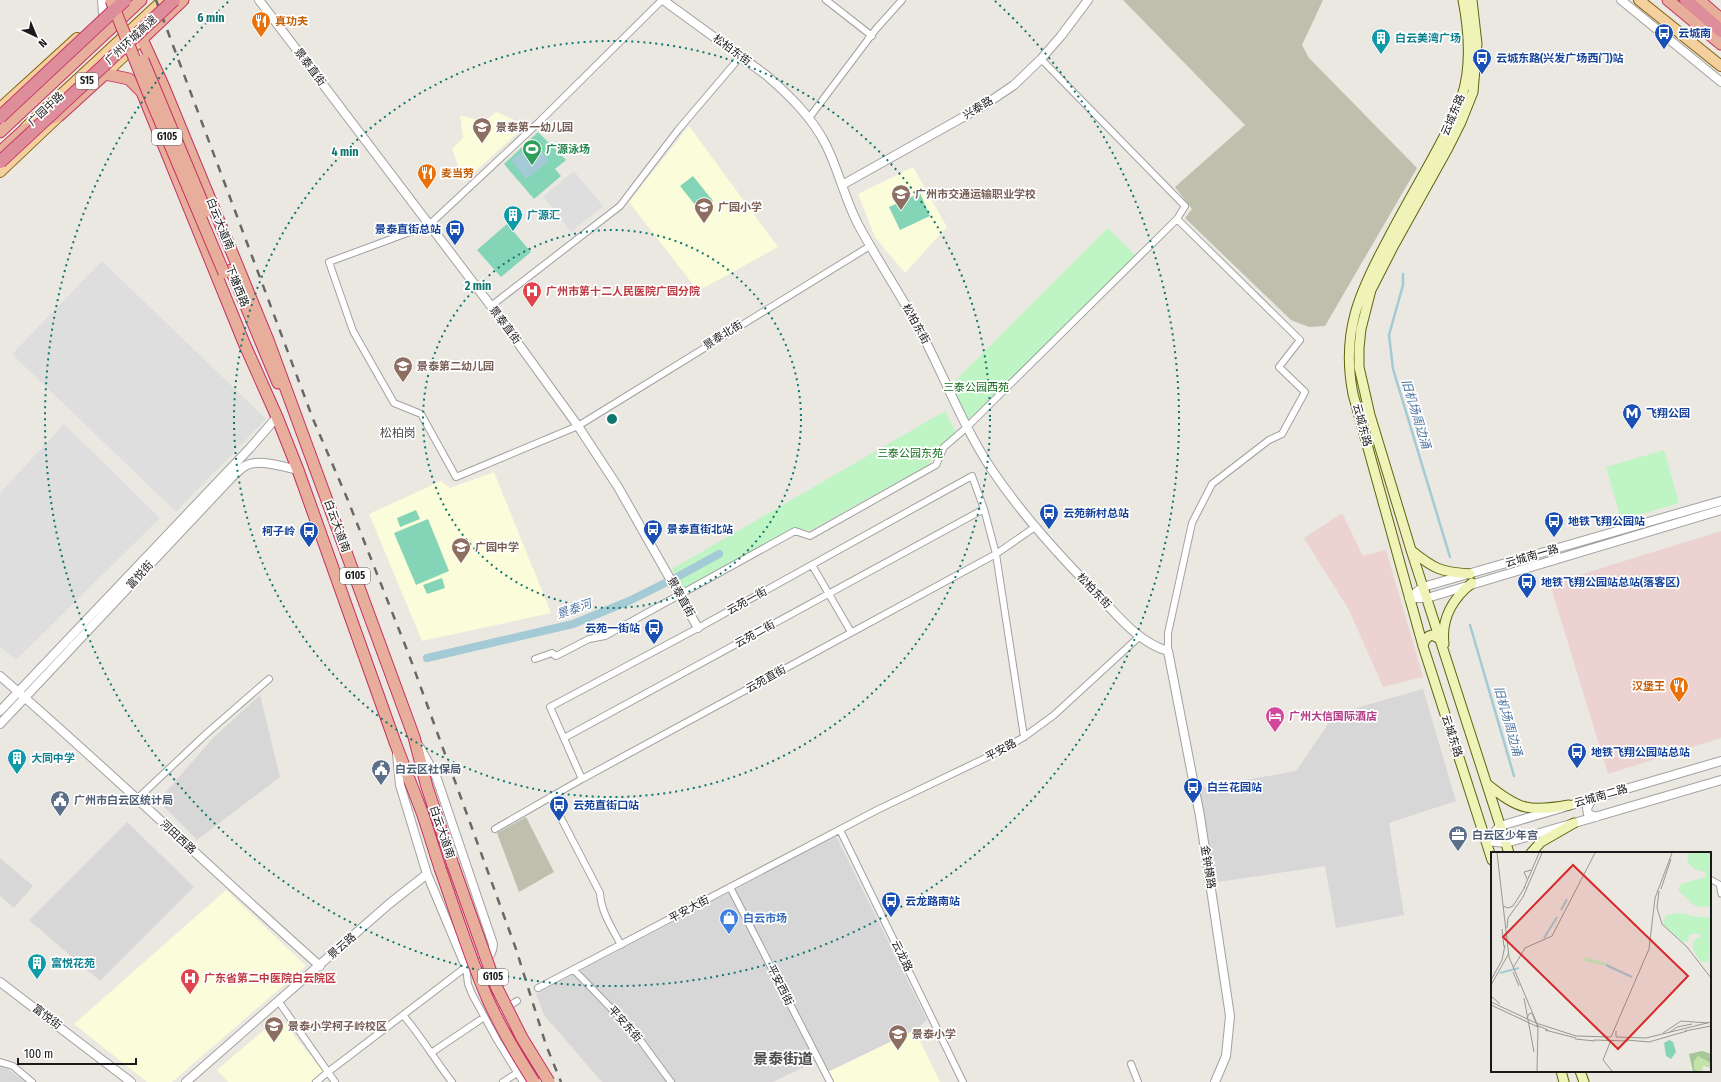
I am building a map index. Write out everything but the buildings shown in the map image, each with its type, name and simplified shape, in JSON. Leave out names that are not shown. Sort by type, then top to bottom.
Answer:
[{"type":"highway","name":"下塘西路","points":[[111,0],[270,368],[296,415]]},
{"type":"highway","name":"下塘西路","points":[[118,0],[228,272],[277,417]]},
{"type":"highway","points":[[0,117],[125,0]]},
{"type":"highway","name":"广园中路","points":[[0,132],[140,0]]},
{"type":"highway","name":"广州环城高速","points":[[0,162],[174,0]]},
{"type":"highway","points":[[142,39],[183,0]]},
{"type":"highway","points":[[1668,0],[1721,44]]},
{"type":"highway","points":[[1686,0],[1721,31]]},
{"type":"highway","points":[[1699,0],[1721,18]]},
{"type":"highway","name":"白云大道南","points":[[142,39],[163,85],[266,334],[414,737],[427,787],[496,986],[522,1038],[549,1082]]},
{"type":"highway","points":[[24,130],[60,115],[105,74]]},
{"type":"highway","name":"白云大道南","points":[[105,74],[129,79],[139,87],[144,96],[244,343],[277,417],[298,470],[396,745],[423,815],[476,971],[490,1004],[508,1039],[534,1082]]},
{"type":"highway","points":[[144,96],[147,88],[151,84],[159,83],[163,85]]},
{"type":"highway","name":"广园中路","points":[[0,152],[24,130]]},
{"type":"main road","points":[[0,108],[118,0]]},
{"type":"main road","name":"广园中路","points":[[24,130],[163,0]]},
{"type":"main road","name":"云城东路","points":[[1463,0],[1469,41],[1467,77],[1463,95],[1456,113],[1442,140],[1366,281],[1354,316],[1349,345],[1350,377],[1353,394],[1423,646],[1491,857]]},
{"type":"main road","name":"云城东路","points":[[1472,0],[1478,44],[1473,92],[1464,116],[1448,148],[1394,245],[1371,290],[1361,328],[1359,348],[1362,383],[1411,550],[1509,852]]},
{"type":"main road","points":[[1639,0],[1721,66]]},
{"type":"main road","points":[[105,74],[142,39]]},
{"type":"main road","points":[[48,88],[58,54]]},
{"type":"main road","points":[[0,172],[60,115]]},
{"type":"main road","points":[[1411,550],[1439,570],[1471,579],[1449,609],[1444,636],[1446,655]]},
{"type":"main road","points":[[1423,646],[1425,640],[1429,636],[1432,635],[1440,639]]},
{"type":"main road","points":[[1487,784],[1513,804],[1524,807],[1542,810],[1569,805]]},
{"type":"main road","points":[[1532,852],[1541,842],[1574,823]]},
{"type":"main road","points":[[1561,1072],[1564,1082]]},
{"type":"main road","points":[[1580,1072],[1584,1082]]},
{"type":"street","points":[[102,0],[103,14]]},
{"type":"street","name":"景泰直街","points":[[259,0],[491,306],[578,426],[618,487],[648,543],[660,560],[698,628]]},
{"type":"street","points":[[429,225],[539,122],[662,0]]},
{"type":"street","name":"松柏东街","points":[[662,0],[741,56],[781,88],[808,118],[826,145],[852,212],[922,335],[966,428],[993,472],[1034,527],[1106,604],[1140,636],[1157,647],[1168,651]]},
{"type":"street","points":[[826,0],[872,36]]},
{"type":"street","points":[[808,118],[876,29],[902,0]]},
{"type":"street","name":"兴泰路","points":[[842,186],[989,102],[1014,85],[1042,59],[1062,36],[1088,0]]},
{"type":"street","points":[[1621,0],[1721,82]]},
{"type":"street","points":[[491,306],[620,206],[678,130],[741,56]]},
{"type":"street","points":[[535,659],[552,653],[556,656],[589,639],[605,636],[795,531],[810,536],[936,465],[944,448],[1177,219],[1185,206],[1042,59]]},
{"type":"street","points":[[1168,651],[1168,633],[1192,523],[1212,484],[1269,440],[1282,434],[1304,392],[1278,367],[1300,340],[1177,219]]},
{"type":"street","name":"景泰北街","points":[[429,225],[329,262],[353,331],[394,403],[421,414],[456,477],[578,426],[768,307],[870,246]]},
{"type":"street","name":"富悦街","points":[[0,710],[250,448],[277,417]]},
{"type":"street","name":"富悦街","points":[[0,724],[240,470],[247,465],[254,463],[277,465],[298,470]]},
{"type":"street","name":"云苑一街","points":[[564,738],[550,707],[698,628],[972,476],[984,509]]},
{"type":"street","name":"云城南一路","points":[[1409,598],[1427,598],[1471,579],[1721,501]]},
{"type":"street","points":[[984,509],[996,554],[1024,737]]},
{"type":"street","name":"云苑二街","points":[[564,738],[984,509]]},
{"type":"street","name":"云城南一路","points":[[1409,598],[1423,587],[1528,567],[1721,510]]},
{"type":"street","name":"云苑直街","points":[[495,829],[582,779],[996,554],[1034,527]]},
{"type":"street","points":[[812,565],[851,632]]},
{"type":"street","name":"平安路","points":[[840,830],[877,810],[1000,751],[1024,737],[1054,715],[1140,636]]},
{"type":"street","name":"金钟横路","points":[[1168,651],[1200,816],[1230,1016],[1226,1056],[1215,1082]]},
{"type":"street","name":"河田西路","points":[[0,676],[320,966]]},
{"type":"street","points":[[136,799],[269,679]]},
{"type":"street","points":[[316,1082],[466,967],[484,961],[491,956],[493,944],[436,776],[414,737]]},
{"type":"street","points":[[564,738],[582,779]]},
{"type":"street","points":[[396,745],[400,785],[427,874],[466,967],[468,984],[483,1020],[523,1082]]},
{"type":"street","name":"云城南二路","points":[[1500,826],[1721,761]]},
{"type":"street","name":"云城南二路","points":[[1506,843],[1721,780]]},
{"type":"street","points":[[550,797],[598,887],[604,912],[621,945]]},
{"type":"street","points":[[1592,798],[1587,808],[1588,814],[1596,817]]},
{"type":"street","points":[[1486,841],[1500,826]]},
{"type":"street","name":"平安大街","points":[[538,988],[840,830]]},
{"type":"street","name":"云龙路","points":[[840,830],[964,1082]]},
{"type":"street","points":[[1486,841],[1506,843]]},
{"type":"street","name":"景云路","points":[[186,1082],[389,904],[427,874]]},
{"type":"street","points":[[1711,880],[1718,884],[1721,894]]},
{"type":"street","name":"平安西街","points":[[730,887],[830,1082]]},
{"type":"street","name":"平安东街","points":[[574,970],[635,1033],[670,1082]]},
{"type":"street","name":"富悦街","points":[[0,982],[131,1082]]},
{"type":"street","points":[[431,1053],[483,1020],[517,1001]]},
{"type":"street","points":[[278,1002],[335,1082]]},
{"type":"street","points":[[404,1015],[420,1034],[431,1053],[452,1082]]},
{"type":"street","points":[[0,1062],[13,1066],[32,1082]]},
{"type":"street","points":[[1131,1064],[1138,1082]]},
{"type":"street","points":[[503,1082],[517,1073]]},
{"type":"shaded area","points":[[1123,0],[1323,0],[1302,45],[1309,58],[1417,168],[1325,326],[1309,327],[1291,320],[1185,218],[1192,209],[1175,187],[1245,125]]},
{"type":"shaded area","name":"景泰第一幼儿园","points":[[496,112],[526,125],[464,182],[452,149],[463,138],[460,115],[484,122]]},
{"type":"shaded area","name":"广园小学","points":[[689,126],[778,247],[698,291],[629,202]]},
{"type":"shaded area","name":"广州市交通运输职业学校","points":[[913,167],[947,227],[905,273],[875,237],[858,194]]},
{"type":"shaded area","points":[[574,171],[603,206],[571,232],[543,196]]},
{"type":"shaded area","points":[[102,261],[266,419],[176,512],[12,354]]},
{"type":"shaded area","points":[[64,424],[160,518],[16,660],[0,647],[0,493]]},
{"type":"shaded area","name":"广园中学","points":[[494,472],[551,613],[422,641],[369,514],[441,481],[450,488]]},
{"type":"shaded area","points":[[1342,513],[1363,556],[1386,550],[1423,677],[1383,687],[1349,610],[1304,538]]},
{"type":"shaded area","points":[[1721,531],[1721,738],[1608,774],[1550,584]]},
{"type":"shaded area","points":[[1423,689],[1456,801],[1389,823],[1404,915],[1336,928],[1325,866],[1211,883],[1195,789],[1296,771],[1335,714]]},
{"type":"shaded area","points":[[260,695],[280,777],[197,840],[158,801],[213,738]]},
{"type":"shaded area","points":[[526,817],[554,872],[519,892],[497,833]]},
{"type":"shaded area","points":[[127,822],[194,887],[100,981],[29,920]]},
{"type":"shaded area","points":[[836,836],[927,1020],[915,1030],[828,1072],[822,1059],[772,1082],[602,1082],[544,1015],[536,994]]},
{"type":"shaded area","points":[[0,858],[33,886],[14,908],[0,896]]},
{"type":"shaded area","name":"广东省第二中医院白云院区","points":[[226,890],[306,966],[172,1082],[147,1082],[74,1024]]},
{"type":"shaded area","name":"景泰小学柯子岭校区","points":[[279,1017],[326,1075],[317,1082],[228,1082],[217,1070]]},
{"type":"shaded area","name":"景泰小学","points":[[915,1030],[940,1082],[833,1082],[828,1072]]},
{"type":"shaded area","points":[[0,1064],[25,1081],[26,1082],[0,1082]]},
{"type":"green space","name":"广源泳场","points":[[538,132],[566,160],[555,169],[561,176],[534,199],[504,164]]},
{"type":"green space","points":[[693,176],[713,201],[700,211],[680,186]]},
{"type":"green space","points":[[920,193],[930,216],[900,230],[889,207]]},
{"type":"green space","points":[[507,224],[531,252],[501,277],[477,250]]},
{"type":"green space","name":"三泰公园西苑","points":[[1108,228],[1136,256],[970,421],[951,385]]},
{"type":"green space","name":"三泰公园东苑","points":[[945,411],[957,434],[942,446],[927,466],[811,530],[794,529],[683,589],[672,569]]},
{"type":"green space","name":"飞翔公园","points":[[1664,450],[1679,503],[1621,520],[1606,467]]},
{"type":"green space","points":[[416,510],[420,519],[400,527],[397,518]]},
{"type":"green space","points":[[428,519],[449,571],[416,585],[394,533]]},
{"type":"green space","points":[[442,578],[445,588],[427,594],[423,585]]},
{"type":"water","points":[[534,142],[549,161],[526,179],[511,160]]},
{"type":"waterway","name":"旧机场周边涌","points":[[1403,274],[1403,285],[1389,335],[1393,369],[1450,557]]},
{"type":"waterway","name":"景泰河","points":[[427,658],[573,624],[629,601],[719,554]]},
{"type":"waterway","name":"旧机场周边涌","points":[[1470,625],[1514,776]]},
{"type":"railway","points":[[156,0],[313,419],[347,498],[409,655],[516,949],[546,1045],[561,1082]]},
{"type":"place","name":"真功夫","points":[[261,38]]},
{"type":"place","name":"云城南","points":[[1664,50]]},
{"type":"place","name":"白云美湾广场","points":[[1381,55]]},
{"type":"place","name":"云城东路(兴发广场西门)站","points":[[1482,75]]},
{"type":"place","name":"景泰第一幼儿园","points":[[482,144]]},
{"type":"place","name":"广源泳场","points":[[532,166]]},
{"type":"place","name":"麦当劳","points":[[427,190]]},
{"type":"place","name":"广州市交通运输职业学校","points":[[901,211]]},
{"type":"place","name":"广园小学","points":[[704,224]]},
{"type":"place","name":"广源汇","points":[[513,232]]},
{"type":"place","name":"景泰直街总站","points":[[455,246]]},
{"type":"place","name":"广州市第十二人民医院广园分院","points":[[532,308]]},
{"type":"place","name":"景泰第二幼儿园","points":[[403,383]]},
{"type":"place","name":"飞翔公园","points":[[1632,430]]},
{"type":"place","name":"云苑新村总站","points":[[1049,530]]},
{"type":"place","name":"地铁飞翔公园站","points":[[1554,538]]},
{"type":"place","name":"景泰直街北站","points":[[653,546]]},
{"type":"place","name":"柯子岭","points":[[309,548]]},
{"type":"place","name":"广园中学","points":[[461,564]]},
{"type":"place","name":"地铁飞翔公园站总站(落客区)","points":[[1527,599]]},
{"type":"place","name":"云苑一街站","points":[[654,645]]},
{"type":"place","name":"汉堡王","points":[[1679,703]]},
{"type":"place","name":"广州大信国际酒店","points":[[1275,733]]},
{"type":"place","name":"地铁飞翔公园站总站","points":[[1577,769]]},
{"type":"place","name":"大同中学","points":[[17,775]]},
{"type":"place","name":"白云区社保局","points":[[381,786]]},
{"type":"place","name":"白兰花园站","points":[[1193,804]]},
{"type":"place","name":"广州市白云区统计局","points":[[60,817]]},
{"type":"place","name":"云苑直街口站","points":[[559,822]]},
{"type":"place","name":"白云区少年宫","points":[[1458,852]]},
{"type":"place","name":"云龙路南站","points":[[891,918]]},
{"type":"place","name":"白云市场","points":[[729,935]]},
{"type":"place","name":"富悦花苑","points":[[37,980]]},
{"type":"place","name":"广东省第二中医院白云院区","points":[[190,995]]},
{"type":"place","name":"景泰小学柯子岭校区","points":[[274,1043]]},
{"type":"place","name":"景泰小学","points":[[898,1051]]},
{"type":"district","name":"松柏岗","points":[[398,433]]},
{"type":"district","name":"景泰街道","points":[[783,1059]]}]
